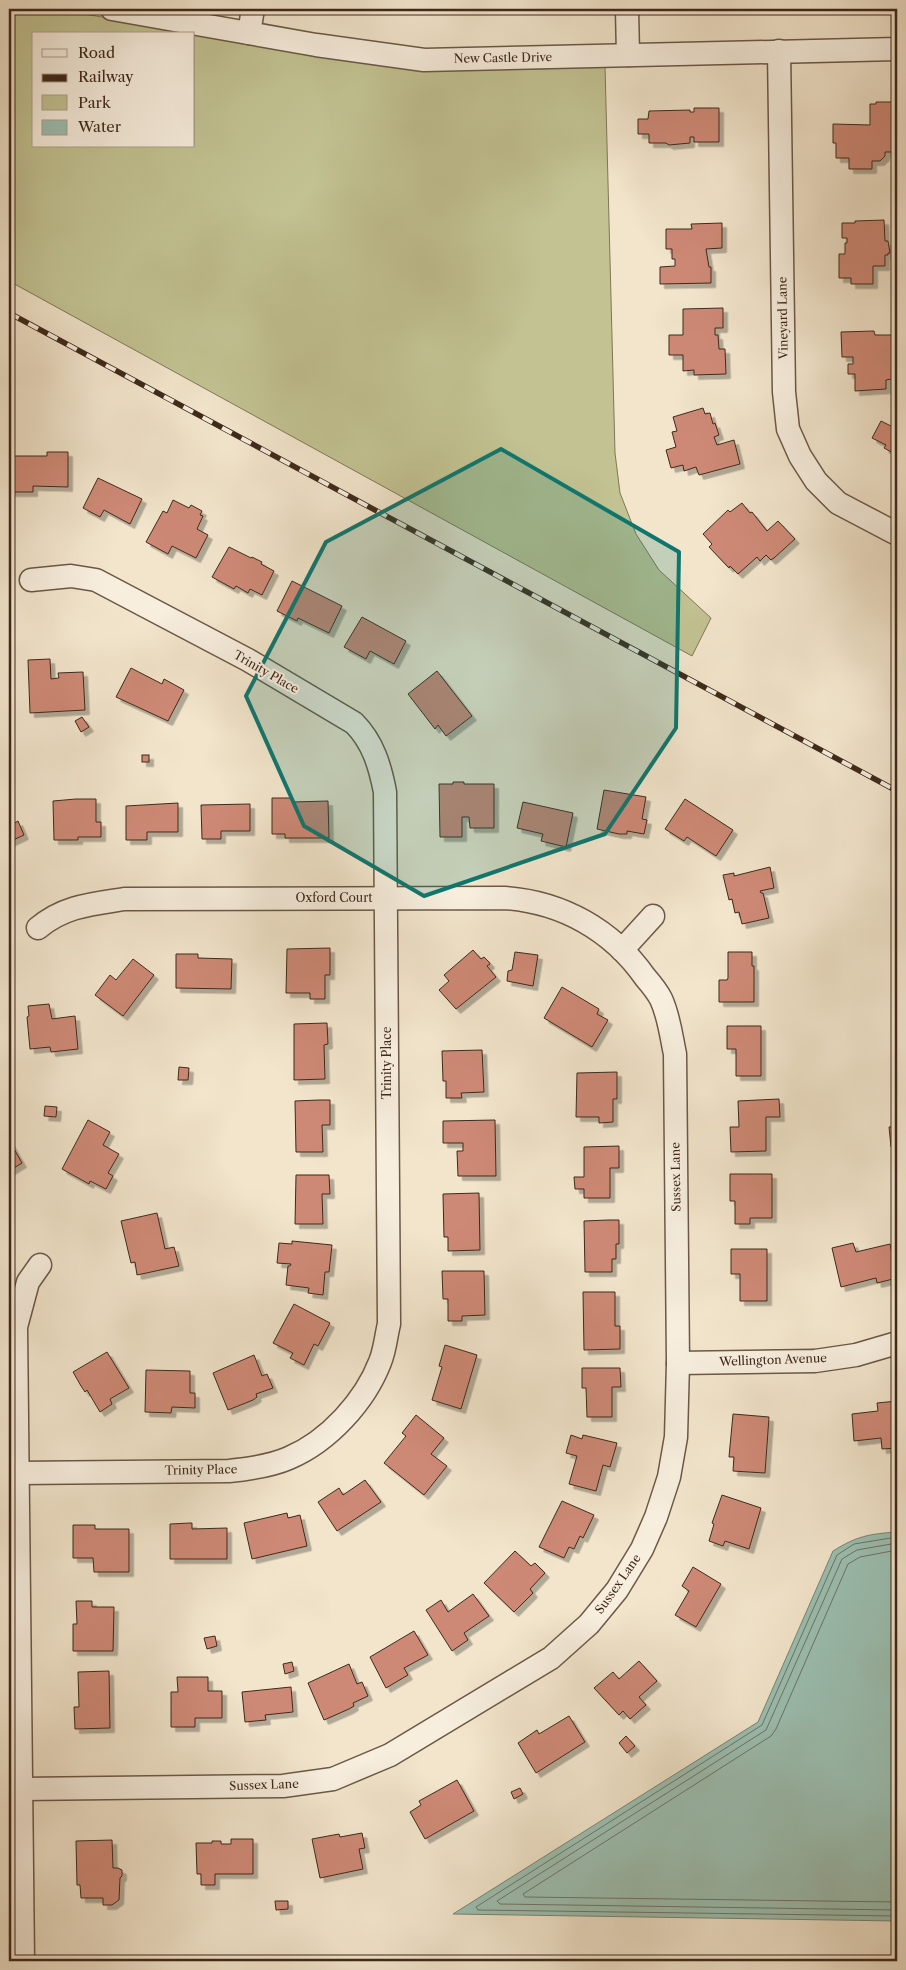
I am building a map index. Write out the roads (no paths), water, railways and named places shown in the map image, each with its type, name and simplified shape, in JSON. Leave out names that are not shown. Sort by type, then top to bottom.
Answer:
[{"type":"street","name":"New Castle Drive","points":[[112,9],[316,45],[424,60],[897,49]]},
{"type":"street","points":[[249,33],[253,9]]},
{"type":"street","points":[[627,9],[628,55]]},
{"type":"street","name":"Vineyard Lane","points":[[779,51],[784,382],[788,429],[800,456],[816,481],[838,502],[897,534]]},
{"type":"street","name":"Trinity Place","points":[[18,1472],[229,1471],[248,1469],[289,1458],[308,1447],[346,1418],[364,1392],[380,1361],[389,1324],[385,792],[381,772],[372,748],[362,731],[354,723],[248,660],[96,580],[71,576],[31,580]]},
{"type":"street","name":"Oxford Court","points":[[38,928],[52,917],[80,906],[124,899],[504,898],[525,899],[578,917],[591,924],[622,950]]},
{"type":"street","points":[[622,950],[653,916]]},
{"type":"street","name":"Sussex Lane","points":[[21,1789],[283,1786],[333,1779],[390,1755],[551,1658],[588,1624],[617,1590],[642,1549],[653,1525],[669,1477],[676,1437],[678,1363],[674,1054],[669,1018],[660,997],[634,961],[622,950]]},
{"type":"street","points":[[24,1961],[16,1327],[28,1282],[40,1265]]},
{"type":"street","name":"Wellington Avenue","points":[[678,1363],[815,1361],[856,1355],[897,1343]]},
{"type":"water","points":[[897,1532],[897,1921],[453,1914],[758,1722],[833,1551],[849,1542],[864,1537]]},
{"type":"railway","points":[[9,313],[897,791]]}]
